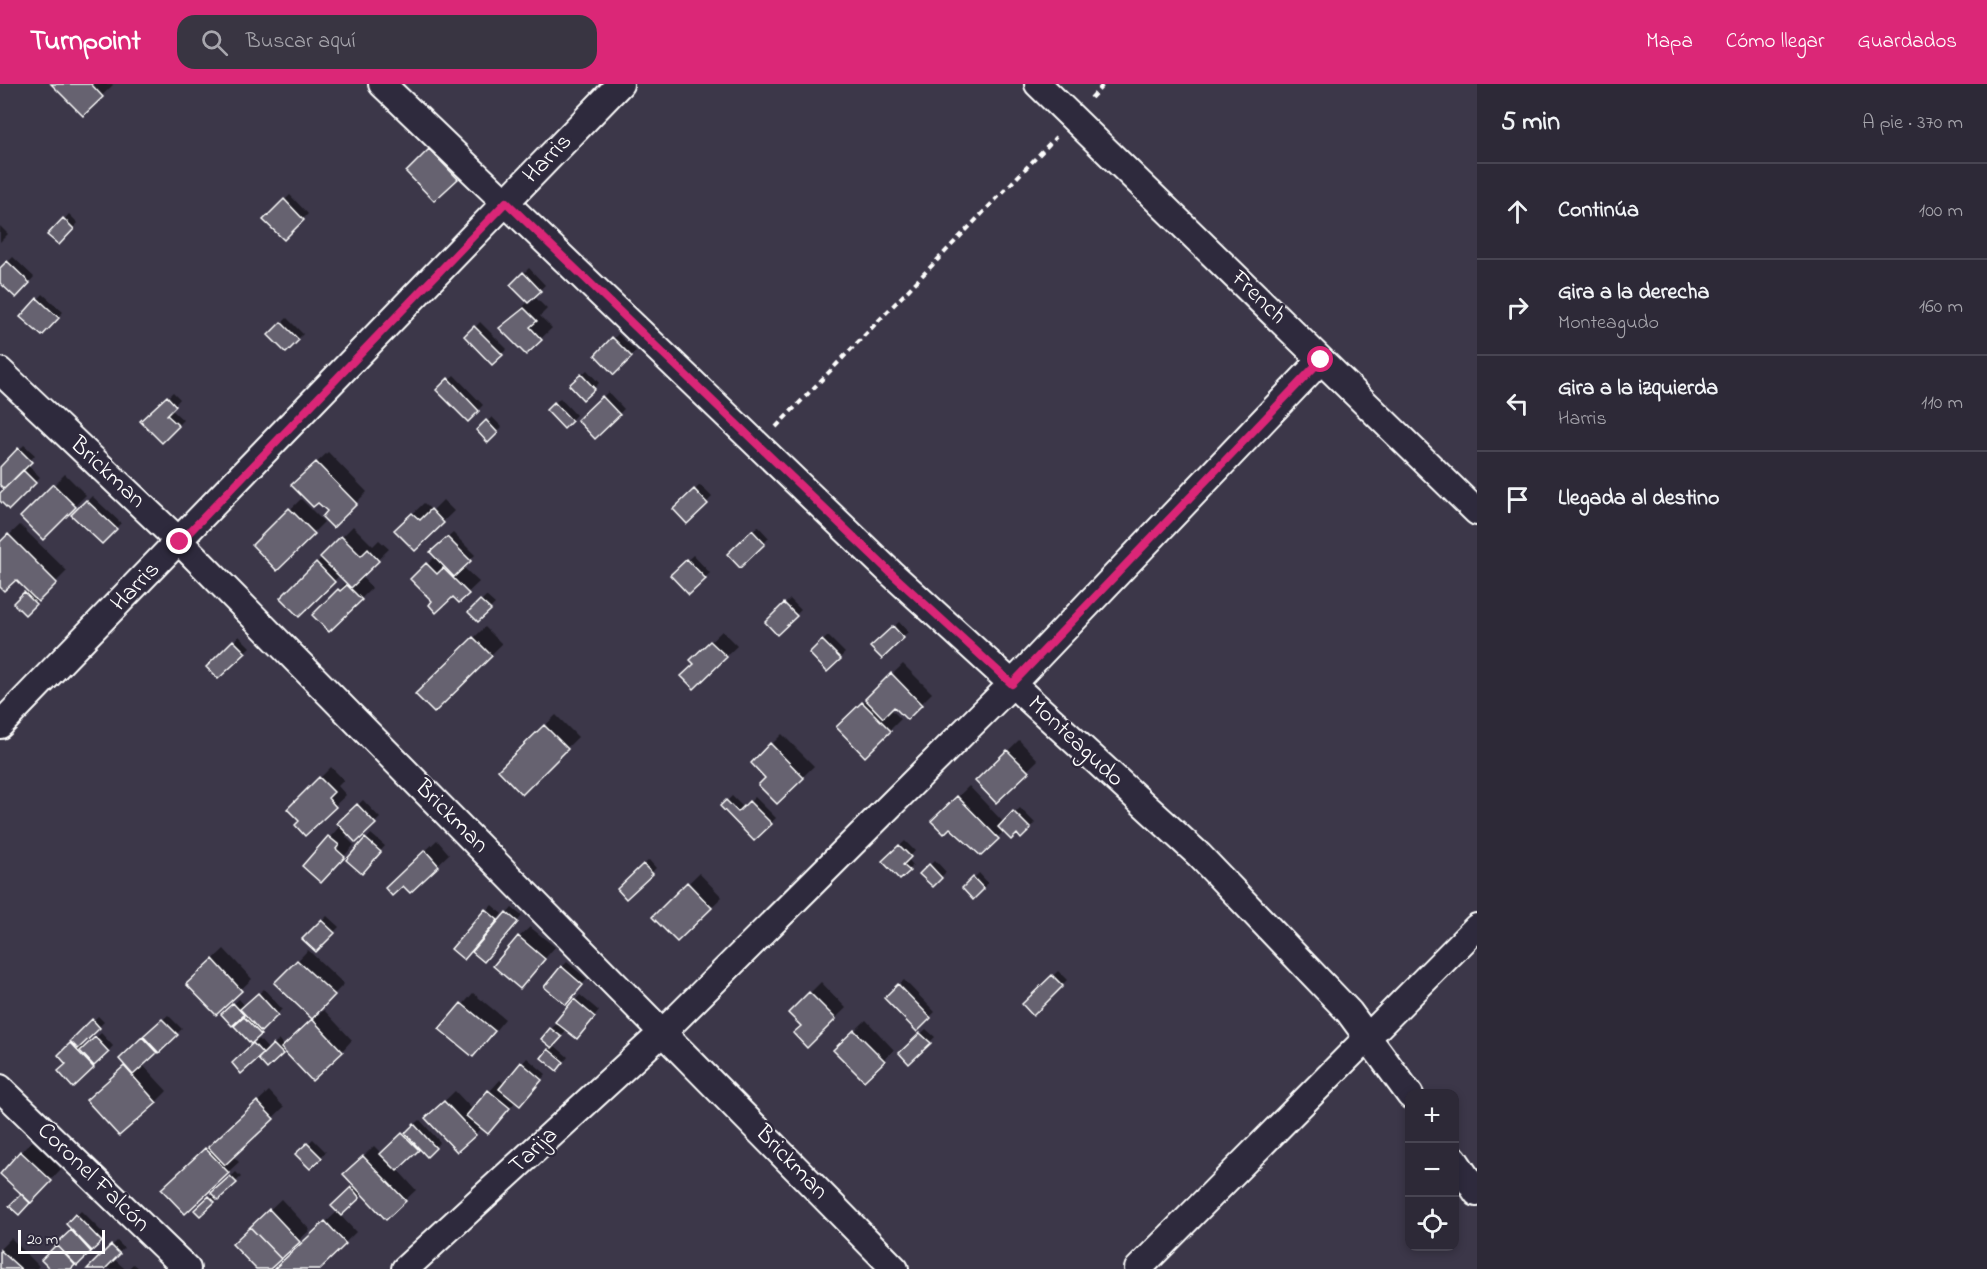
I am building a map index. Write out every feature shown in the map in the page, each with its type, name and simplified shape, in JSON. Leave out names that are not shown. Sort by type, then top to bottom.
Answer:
[{"type":"street","name":"Monteagudo","points":[[382,84],[758,445],[1012,684],[1199,855],[1349,1012],[1406,1089]]},
{"type":"street","name":"Harris","points":[[0,725],[180,542],[620,84]]},
{"type":"street","name":"French","points":[[1038,84],[1477,512]]},
{"type":"street","name":"Tarija","points":[[405,1269],[663,1032],[1012,684],[1321,360]]},
{"type":"street","name":"Brickman","points":[[0,371],[180,542],[895,1269]]},
{"type":"street","points":[[1138,1269],[1477,927]]},
{"type":"street","name":"Coronel Falcón","points":[[0,1088],[187,1269]]},
{"type":"street","points":[[1459,1165],[1477,1193]]},
{"type":"path","points":[[758,445],[1074,118],[1104,84]]},
{"type":"building","points":[[51,84],[91,84],[103,97],[83,116]]},
{"type":"building","points":[[429,149],[458,179],[434,201],[406,172]]},
{"type":"building","points":[[284,199],[304,220],[284,240],[263,220]]},
{"type":"building","points":[[63,218],[74,229],[59,245],[47,235]]},
{"type":"building","points":[[7,261],[30,283],[16,298],[0,283],[0,268]]},
{"type":"building","points":[[523,272],[541,291],[528,303],[510,285]]},
{"type":"building","points":[[37,298],[59,318],[42,336],[20,317]]},
{"type":"building","points":[[524,308],[537,321],[530,327],[542,340],[526,355],[499,328]]},
{"type":"building","points":[[281,322],[299,340],[286,353],[268,335]]},
{"type":"building","points":[[474,326],[503,355],[492,365],[464,336]]},
{"type":"building","points":[[612,337],[632,357],[614,375],[595,355]]},
{"type":"building","points":[[581,374],[595,389],[583,400],[569,385]]},
{"type":"building","points":[[448,378],[479,411],[468,422],[436,390]]},
{"type":"building","points":[[167,396],[176,406],[167,415],[179,426],[162,443],[140,421]]},
{"type":"building","points":[[602,396],[620,415],[595,439],[577,420]]},
{"type":"building","points":[[554,402],[572,421],[564,429],[546,410]]},
{"type":"building","points":[[486,420],[498,433],[488,443],[476,430]]},
{"type":"building","points":[[18,448],[32,462],[4,489],[0,485],[0,467]]},
{"type":"building","points":[[316,462],[357,504],[333,528],[322,517],[327,511],[318,503],[313,507],[291,485]]},
{"type":"building","points":[[23,470],[36,483],[9,510],[0,501],[0,493]]},
{"type":"building","points":[[53,484],[76,507],[43,540],[20,517]]},
{"type":"building","points":[[694,489],[708,504],[687,524],[673,509]]},
{"type":"building","points":[[86,500],[117,529],[102,544],[71,515]]},
{"type":"building","points":[[289,508],[315,534],[277,571],[252,545]]},
{"type":"building","points":[[431,509],[444,523],[415,551],[394,530],[412,513],[420,520]]},
{"type":"building","points":[[752,530],[765,544],[740,568],[727,554]]},
{"type":"building","points":[[8,534],[57,583],[38,602],[16,580],[4,591],[0,587],[0,542]]},
{"type":"building","points":[[341,536],[361,556],[368,549],[379,561],[351,588],[320,557]]},
{"type":"building","points":[[447,537],[471,561],[454,577],[430,552]]},
{"type":"building","points":[[687,559],[706,579],[689,595],[670,575]]},
{"type":"building","points":[[316,562],[335,582],[299,617],[280,598]]},
{"type":"building","points":[[426,563],[437,574],[443,568],[469,594],[459,603],[453,597],[436,613],[429,605],[432,601],[410,579]]},
{"type":"building","points":[[347,585],[362,600],[329,632],[312,615],[338,589],[340,591]]},
{"type":"building","points":[[24,592],[36,604],[25,615],[13,603]]},
{"type":"building","points":[[480,600],[491,610],[478,622],[468,612]]},
{"type":"building","points":[[784,603],[797,616],[777,635],[765,622]]},
{"type":"building","points":[[893,626],[904,638],[882,659],[870,647]]},
{"type":"building","points":[[473,637],[492,656],[434,713],[415,694]]},
{"type":"building","points":[[233,640],[246,653],[218,679],[206,667]]},
{"type":"building","points":[[822,640],[841,659],[827,672],[809,653]]},
{"type":"building","points":[[710,641],[727,657],[694,689],[681,676],[694,664],[690,660]]},
{"type":"building","points":[[891,673],[922,705],[907,720],[894,707],[883,718],[865,699]]},
{"type":"building","points":[[862,702],[891,731],[865,757],[836,727]]},
{"type":"building","points":[[544,725],[568,749],[522,795],[498,770]]},
{"type":"building","points":[[770,743],[804,778],[777,804],[758,785],[765,778],[751,763]]},
{"type":"building","points":[[1007,750],[1029,772],[996,803],[975,781]]},
{"type":"building","points":[[319,777],[334,792],[328,798],[336,807],[305,836],[295,825],[299,821],[287,809]]},
{"type":"building","points":[[957,796],[999,839],[981,856],[950,828],[944,834],[931,821]]},
{"type":"building","points":[[726,800],[738,812],[749,801],[772,824],[754,841],[720,806]]},
{"type":"building","points":[[357,804],[376,824],[356,843],[337,823]]},
{"type":"building","points":[[1013,811],[1031,829],[1021,839],[1017,834],[1011,840],[998,827]]},
{"type":"building","points":[[328,836],[339,845],[336,849],[345,857],[321,883],[302,866]]},
{"type":"building","points":[[365,838],[381,852],[362,874],[346,860]]},
{"type":"building","points":[[899,845],[911,857],[903,865],[910,871],[900,880],[882,861]]},
{"type":"building","points":[[425,850],[439,866],[410,893],[403,886],[392,896],[385,888]]},
{"type":"building","points":[[643,864],[653,874],[626,899],[617,889]]},
{"type":"building","points":[[929,864],[942,878],[933,887],[919,874]]},
{"type":"building","points":[[973,877],[984,889],[973,900],[962,888]]},
{"type":"building","points":[[687,882],[712,908],[677,942],[652,917]]},
{"type":"building","points":[[485,909],[498,920],[464,960],[451,949]]},
{"type":"building","points":[[506,912],[518,922],[484,962],[472,952]]},
{"type":"building","points":[[321,920],[335,933],[316,952],[302,939]]},
{"type":"building","points":[[518,936],[545,959],[520,989],[493,966]]},
{"type":"building","points":[[213,959],[242,991],[216,1015],[186,984]]},
{"type":"building","points":[[297,960],[335,995],[312,1019],[274,983]]},
{"type":"building","points":[[561,966],[583,985],[566,1005],[544,987]]},
{"type":"building","points":[[1052,975],[1063,986],[1033,1016],[1022,1004]]},
{"type":"building","points":[[898,984],[931,1018],[917,1032],[884,998]]},
{"type":"building","points":[[809,992],[836,1019],[807,1048],[793,1033],[801,1026],[788,1013]]},
{"type":"building","points":[[258,993],[278,1015],[261,1032],[240,1009]]},
{"type":"building","points":[[574,999],[595,1017],[577,1039],[555,1022]]},
{"type":"building","points":[[233,1003],[244,1015],[232,1026],[221,1014]]},
{"type":"building","points":[[461,1003],[495,1031],[473,1057],[439,1029]]},
{"type":"building","points":[[244,1017],[261,1035],[251,1044],[234,1026]]},
{"type":"building","points":[[92,1019],[100,1028],[78,1049],[70,1041]]},
{"type":"building","points":[[162,1019],[178,1035],[159,1053],[143,1036]]},
{"type":"building","points":[[312,1019],[343,1052],[312,1081],[281,1048]]},
{"type":"building","points":[[550,1028],[562,1037],[552,1048],[541,1039]]},
{"type":"building","points":[[854,1030],[885,1061],[864,1081],[833,1050]]},
{"type":"building","points":[[920,1033],[931,1043],[909,1064],[899,1053]]},
{"type":"building","points":[[95,1037],[109,1052],[94,1066],[80,1051]]},
{"type":"building","points":[[142,1037],[157,1053],[133,1075],[119,1059]]},
{"type":"building","points":[[70,1043],[94,1068],[73,1088],[58,1071],[66,1064],[58,1055]]},
{"type":"building","points":[[253,1043],[263,1054],[241,1074],[232,1063]]},
{"type":"building","points":[[273,1044],[283,1054],[267,1069],[258,1059]]},
{"type":"building","points":[[548,1049],[564,1062],[557,1071],[541,1058]]},
{"type":"building","points":[[521,1062],[542,1080],[520,1106],[499,1089]]},
{"type":"building","points":[[124,1066],[157,1103],[119,1136],[86,1100]]},
{"type":"building","points":[[488,1090],[510,1108],[488,1134],[466,1116]]},
{"type":"building","points":[[257,1101],[274,1119],[225,1165],[208,1147]]},
{"type":"building","points":[[444,1101],[476,1135],[457,1152],[425,1118]]},
{"type":"building","points":[[414,1124],[436,1148],[427,1157],[405,1133]]},
{"type":"building","points":[[402,1133],[419,1150],[397,1171],[380,1154]]},
{"type":"building","points":[[307,1143],[322,1158],[310,1169],[295,1154]]},
{"type":"building","points":[[205,1148],[229,1173],[185,1214],[161,1189]]},
{"type":"building","points":[[20,1151],[52,1181],[31,1203],[0,1174]]},
{"type":"building","points":[[363,1156],[406,1201],[386,1220],[343,1174]]},
{"type":"building","points":[[230,1176],[237,1183],[218,1200],[211,1193]]},
{"type":"building","points":[[351,1187],[360,1198],[341,1216],[331,1206]]},
{"type":"building","points":[[21,1194],[30,1203],[19,1215],[9,1206]]},
{"type":"building","points":[[209,1196],[215,1202],[200,1216],[194,1210]]},
{"type":"building","points":[[269,1209],[300,1242],[281,1259],[250,1227]]},
{"type":"building","points":[[75,1214],[102,1242],[92,1251],[66,1224]]},
{"type":"building","points":[[325,1221],[346,1244],[320,1269],[274,1269]]},
{"type":"building","points":[[250,1227],[281,1259],[270,1269],[256,1269],[232,1244]]},
{"type":"building","points":[[71,1230],[91,1252],[77,1266],[56,1244]]},
{"type":"building","points":[[56,1245],[75,1265],[71,1269],[50,1269],[41,1260]]},
{"type":"building","points":[[111,1245],[120,1254],[105,1269],[87,1269]]},
{"type":"building","points":[[0,1250],[21,1269],[0,1269]]},
{"type":"route","points":[[180,542],[506,202],[891,573],[1012,684],[1321,360]]}]
